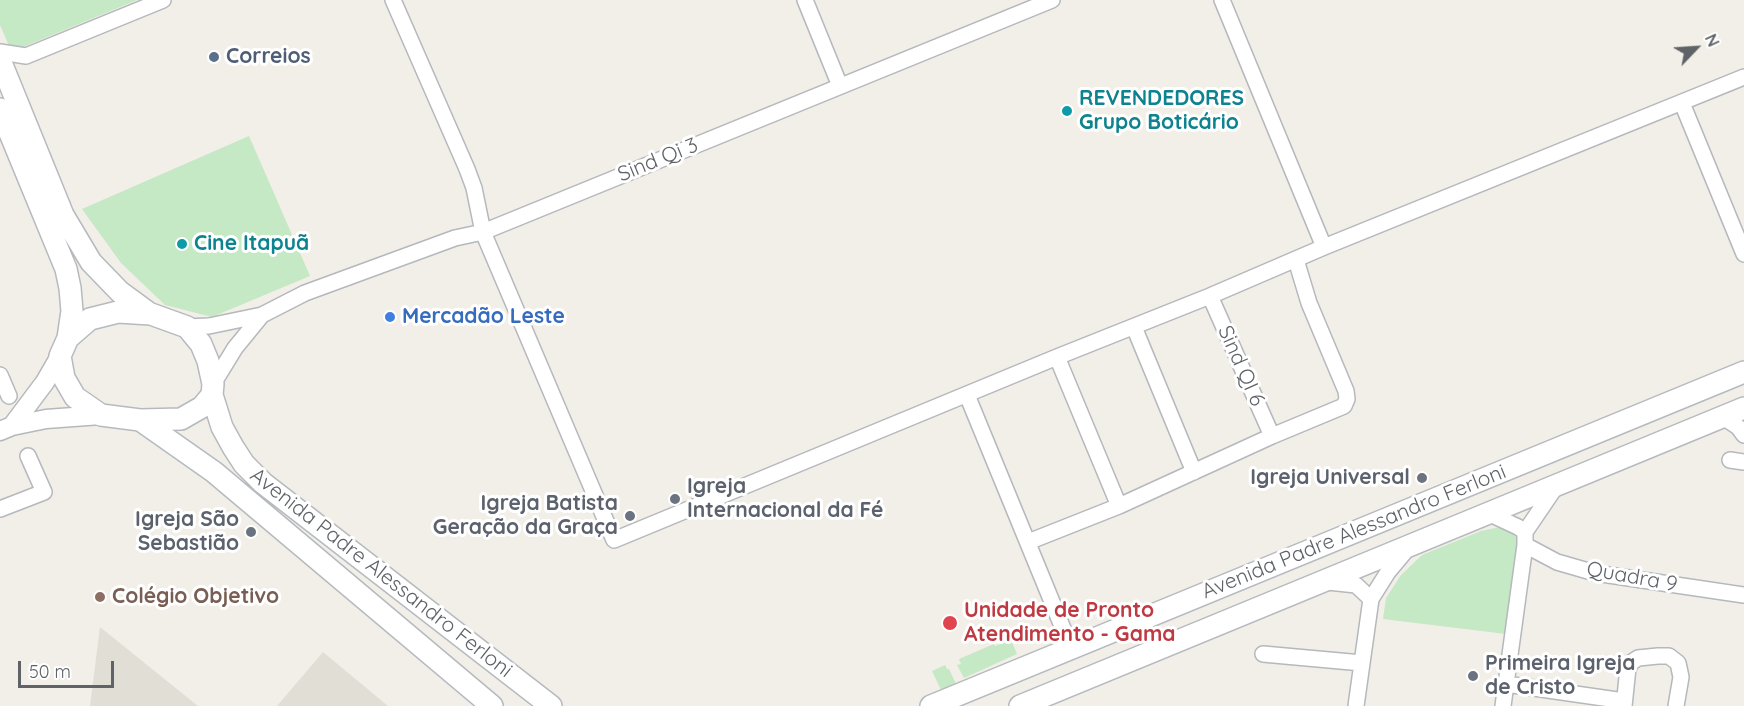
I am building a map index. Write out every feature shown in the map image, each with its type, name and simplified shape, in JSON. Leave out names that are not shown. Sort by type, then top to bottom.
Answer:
[{"type":"main road","points":[[0,60],[63,215],[91,262],[120,292],[151,314],[187,327],[201,344],[208,361],[212,390],[202,407],[181,419],[140,420],[101,415],[75,398],[64,378],[64,347],[72,311],[66,269],[0,109]]},
{"type":"main road","points":[[64,347],[90,319],[118,312],[151,314]]},
{"type":"main road","points":[[1736,375],[1730,395],[1744,408]]},
{"type":"main road","name":"Avenida Padre Alessandro Ferloni","points":[[931,706],[1736,375]]},
{"type":"main road","name":"Avenida Padre Alessandro Ferloni","points":[[212,390],[222,427],[232,447],[244,464],[263,483],[528,698],[551,706]]},
{"type":"main road","points":[[1695,393],[1700,395],[1715,420]]},
{"type":"main road","name":"Avenida Padre Alessandro Ferloni","points":[[1020,706],[1744,408]]},
{"type":"main road","name":"Avenida Padre Alessandro Ferloni","points":[[140,420],[214,472],[492,706]]},
{"type":"street","points":[[8,80],[26,56],[163,0]]},
{"type":"street","points":[[393,0],[467,169],[474,188],[483,232],[614,540],[1744,77]]},
{"type":"street","points":[[805,0],[840,86]]},
{"type":"street","name":"Sind Qi 3","points":[[254,320],[305,293],[455,238],[483,232],[1052,0]]},
{"type":"street","points":[[1222,0],[1324,248]]},
{"type":"street","points":[[0,52],[26,56]]},
{"type":"street","points":[[1682,103],[1744,254]]},
{"type":"street","points":[[1028,542],[1119,506],[1272,436],[1344,406],[1347,399],[1309,303],[1296,260]]},
{"type":"street","name":"Sind QI 6","points":[[1210,296],[1272,436]]},
{"type":"street","points":[[187,327],[254,320]]},
{"type":"street","points":[[212,390],[235,348],[254,320]]},
{"type":"street","points":[[1134,327],[1194,472]]},
{"type":"street","points":[[6,429],[45,382],[64,347]]},
{"type":"street","points":[[1057,357],[1119,506]]},
{"type":"street","points":[[0,375],[9,396]]},
{"type":"street","points":[[967,395],[1071,648]]},
{"type":"street","points":[[6,429],[46,419],[101,415]]},
{"type":"street","points":[[1715,420],[1738,427],[1744,435]]},
{"type":"street","points":[[0,509],[44,492],[28,456]]},
{"type":"street","points":[[1503,706],[1525,539],[1557,485]]},
{"type":"street","name":"Quadra 9","points":[[1488,513],[1518,526],[1525,539],[1557,562],[1595,573],[1744,595]]},
{"type":"street","points":[[1356,706],[1371,599],[1388,572],[1412,543]]},
{"type":"street","points":[[1322,582],[1344,582],[1356,585],[1371,599]]},
{"type":"street","points":[[1263,654],[1362,663]]},
{"type":"street","points":[[1506,684],[1624,703],[1628,668],[1632,662],[1638,658],[1669,656],[1678,663],[1680,677],[1676,706]]},
{"type":"shaded area","points":[[100,627],[198,706],[90,706]]},
{"type":"shaded area","points":[[323,652],[388,706],[277,706]]},
{"type":"green space","points":[[0,0],[137,0],[23,47],[9,46],[0,25]]},
{"type":"green space","points":[[249,136],[310,276],[212,317],[165,305],[121,263],[82,209]]},
{"type":"green space","points":[[1500,527],[1515,535],[1518,543],[1506,634],[1383,619],[1386,598],[1401,575],[1422,555],[1481,531]]},
{"type":"green space","points":[[1011,640],[1017,654],[964,678],[957,665],[961,664],[959,659],[994,644],[995,646]]},
{"type":"green space","points":[[945,665],[956,684],[941,690],[932,671]]},
{"type":"place","name":"Correios","points":[[214,57]]},
{"type":"place","name":"REVENDEDORES Grupo Boticário","points":[[1067,111]]},
{"type":"place","name":"Cine Itapuã","points":[[182,244]]},
{"type":"place","name":"Mercadão Leste","points":[[390,317]]},
{"type":"place","name":"Igreja Universal","points":[[1422,478]]},
{"type":"place","name":"Igreja Internacional da Fé","points":[[675,499]]},
{"type":"place","name":"Igreja Batista Geração da Graça","points":[[630,516]]},
{"type":"place","name":"Igreja São Sebastião","points":[[251,532]]},
{"type":"place","name":"Colégio Objetivo","points":[[100,597]]},
{"type":"place","name":"Unidade de Pronto Atendimento - Gama","points":[[950,623]]},
{"type":"place","name":"Primeira Igreja de Cristo","points":[[1473,676]]}]
